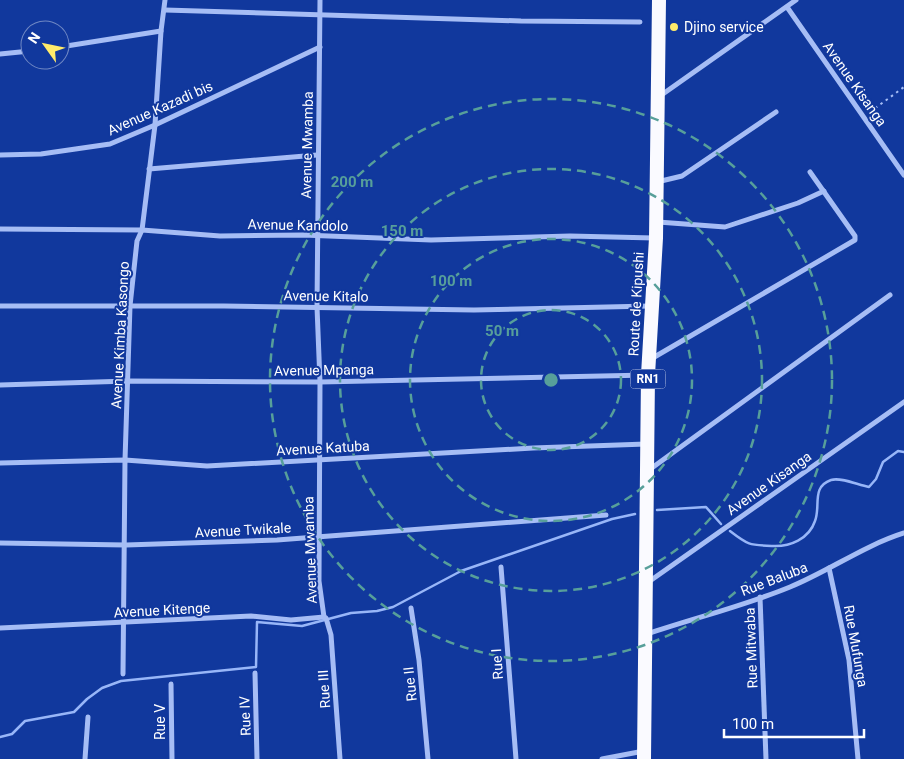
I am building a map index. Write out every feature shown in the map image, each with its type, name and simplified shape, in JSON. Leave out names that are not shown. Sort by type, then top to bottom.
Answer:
[{"type":"highway","name":"Route de Kipushi","points":[[644,755],[648,375],[656,238],[659,0]]},
{"type":"street","name":"Avenue Kimba Kasongo","points":[[123,674],[126,545],[125,460],[130,306],[137,241],[142,230],[155,125],[161,30],[165,0]]},
{"type":"street","name":"Avenue Mwamba","points":[[320,0],[317,154],[317,307],[320,382],[319,581],[325,618]]},
{"type":"street","points":[[658,97],[796,0]]},
{"type":"street","name":"Avenue Kisanga","points":[[787,6],[904,175]]},
{"type":"street","points":[[165,10],[511,21],[640,22]]},
{"type":"street","points":[[70,45],[161,30]]},
{"type":"street","name":"Avenue Kazadi bis","points":[[0,155],[41,154],[110,144],[155,125],[320,47]]},
{"type":"street","points":[[0,54],[20,52]]},
{"type":"street","points":[[656,182],[682,176],[776,112]]},
{"type":"street","points":[[149,168],[317,154]]},
{"type":"street","points":[[649,361],[854,241],[855,236],[810,172]]},
{"type":"street","points":[[655,222],[725,227],[798,204],[824,190]]},
{"type":"street","name":"Avenue Kandolo","points":[[0,229],[142,230],[220,236],[318,236],[432,240],[570,236],[656,238]]},
{"type":"street","points":[[647,472],[890,296]]},
{"type":"street","name":"Avenue Kitalo","points":[[0,306],[317,307],[474,310],[651,306]]},
{"type":"street","name":"Avenue Mpanga","points":[[0,385],[129,381],[320,382],[648,375]]},
{"type":"street","name":"Avenue Kisanga","points":[[647,583],[904,402]]},
{"type":"street","name":"Avenue Katuba","points":[[0,463],[125,460],[207,466],[647,444]]},
{"type":"street","name":"Avenue Twikale","points":[[0,543],[126,545],[319,536],[606,515]]},
{"type":"street","name":"Rue Baluba","points":[[646,634],[786,588],[829,568],[871,544],[904,533]]},
{"type":"street","name":"Rue I","points":[[501,567],[516,759]]},
{"type":"street","name":"Rue Mufunga","points":[[829,568],[849,660],[858,759]]},
{"type":"street","name":"Rue Mitwaba","points":[[760,597],[766,759]]},
{"type":"street","name":"Rue II","points":[[411,608],[419,660],[428,759]]},
{"type":"street","name":"Avenue Kitenge","points":[[0,628],[124,624],[251,616],[291,620],[325,618]]},
{"type":"street","name":"Rue III","points":[[325,618],[331,635],[340,759]]},
{"type":"street","name":"Rue IV","points":[[255,673],[258,759]]},
{"type":"street","name":"Rue V","points":[[171,684],[172,759]]},
{"type":"street","points":[[85,759],[88,717]]},
{"type":"street","points":[[602,759],[644,755]]},
{"type":"path","points":[[864,116],[904,87]]},
{"type":"waterway","points":[[730,531],[745,542],[758,545],[779,546],[798,541],[808,533],[815,521],[819,492],[825,483],[835,479],[869,487],[876,479],[883,462],[898,451],[904,452]]},
{"type":"waterway","points":[[657,510],[706,507],[721,524]]},
{"type":"waterway","points":[[0,737],[12,734],[25,721],[74,712],[102,688],[121,681],[256,667],[257,622],[302,626],[351,613],[377,611],[393,607],[461,571],[612,519],[635,514]]},
{"type":"place","name":"Djino service","points":[[674,27]]}]
